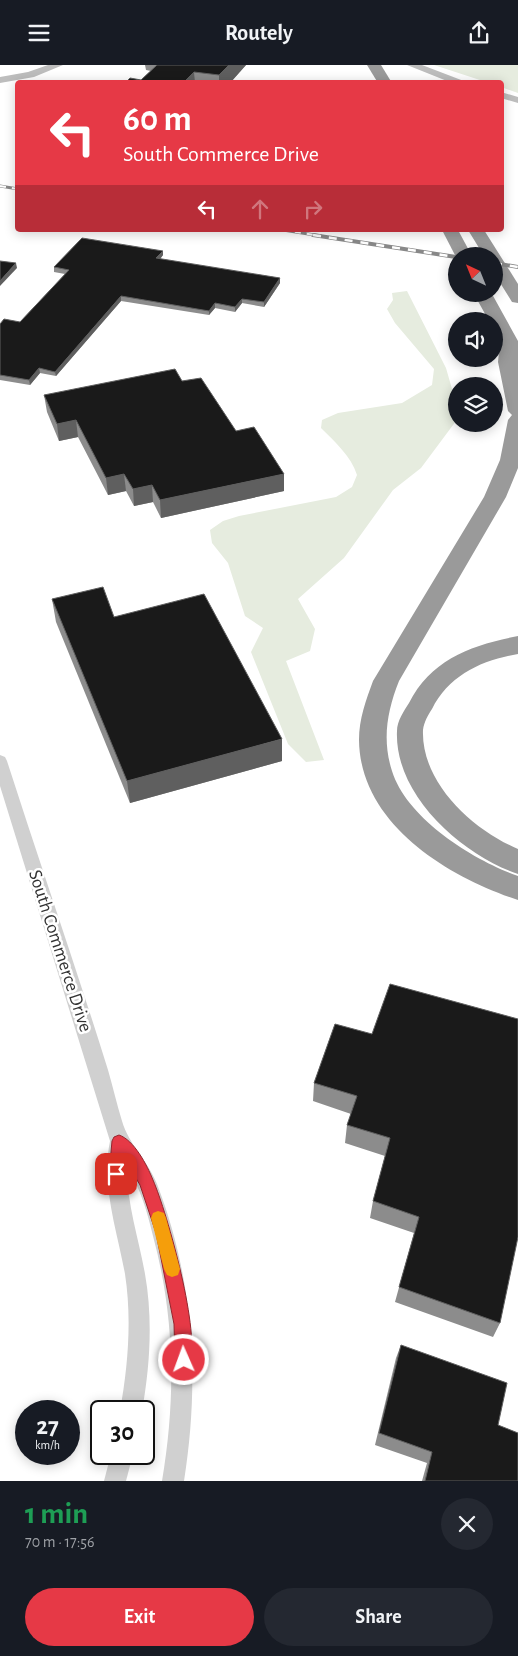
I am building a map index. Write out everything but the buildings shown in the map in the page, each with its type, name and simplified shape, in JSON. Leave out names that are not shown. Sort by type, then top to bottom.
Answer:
[{"type":"highway","points":[[374,65],[383,80]]},
{"type":"highway","points":[[451,232],[459,247]]},
{"type":"highway","points":[[477,232],[486,247]]},
{"type":"highway","points":[[503,274],[518,299]]},
{"type":"highway","points":[[488,303],[514,351],[508,362],[518,411]]},
{"type":"highway","points":[[518,420],[517,440],[508,470],[495,497],[386,681],[376,706],[373,748],[376,767],[390,795],[418,832],[466,867],[518,888]]},
{"type":"highway","points":[[518,645],[473,656],[445,673],[432,685],[422,701],[410,730],[413,761],[436,802],[467,833],[518,862]]},
{"type":"main road","points":[[0,80],[30,75],[58,65]]},
{"type":"main road","points":[[414,66],[455,80]]},
{"type":"main road","points":[[504,96],[518,100]]},
{"type":"street","name":"South Commerce Drive","points":[[0,761],[100,1072],[119,1141],[116,1174],[135,1276],[140,1329],[132,1400]]},
{"type":"street","name":"South Commerce Drive","points":[[119,1141],[137,1164],[147,1182],[163,1233],[182,1324],[184,1377],[182,1421],[173,1481]]},
{"type":"street","points":[[115,1481],[119,1465]]},
{"type":"shaded area","points":[[434,65],[518,65],[518,93],[504,88],[504,80],[480,80]]},
{"type":"shaded area","points":[[407,291],[446,368],[449,377],[448,432],[421,468],[393,490],[344,558],[298,599],[315,629],[310,651],[286,661],[324,760],[306,762],[288,744],[251,652],[263,628],[245,616],[228,563],[212,543],[210,530],[223,521],[239,516],[336,497],[352,487],[357,475],[354,468],[342,450],[321,428],[322,420],[338,413],[402,403],[432,385],[434,369],[395,323],[387,309],[393,300],[392,293]]},
{"type":"railway","points":[[0,186],[15,188]]},
{"type":"railway","points":[[296,232],[321,236]]},
{"type":"railway","points":[[313,235],[448,256]]},
{"type":"railway","points":[[503,264],[518,267]]},
{"type":"slow traffic","points":[[158,1218],[172,1269]]},
{"type":"route","points":[[116,1174],[119,1141],[137,1164],[147,1182],[163,1233],[174,1277],[182,1324],[184,1360]]}]
